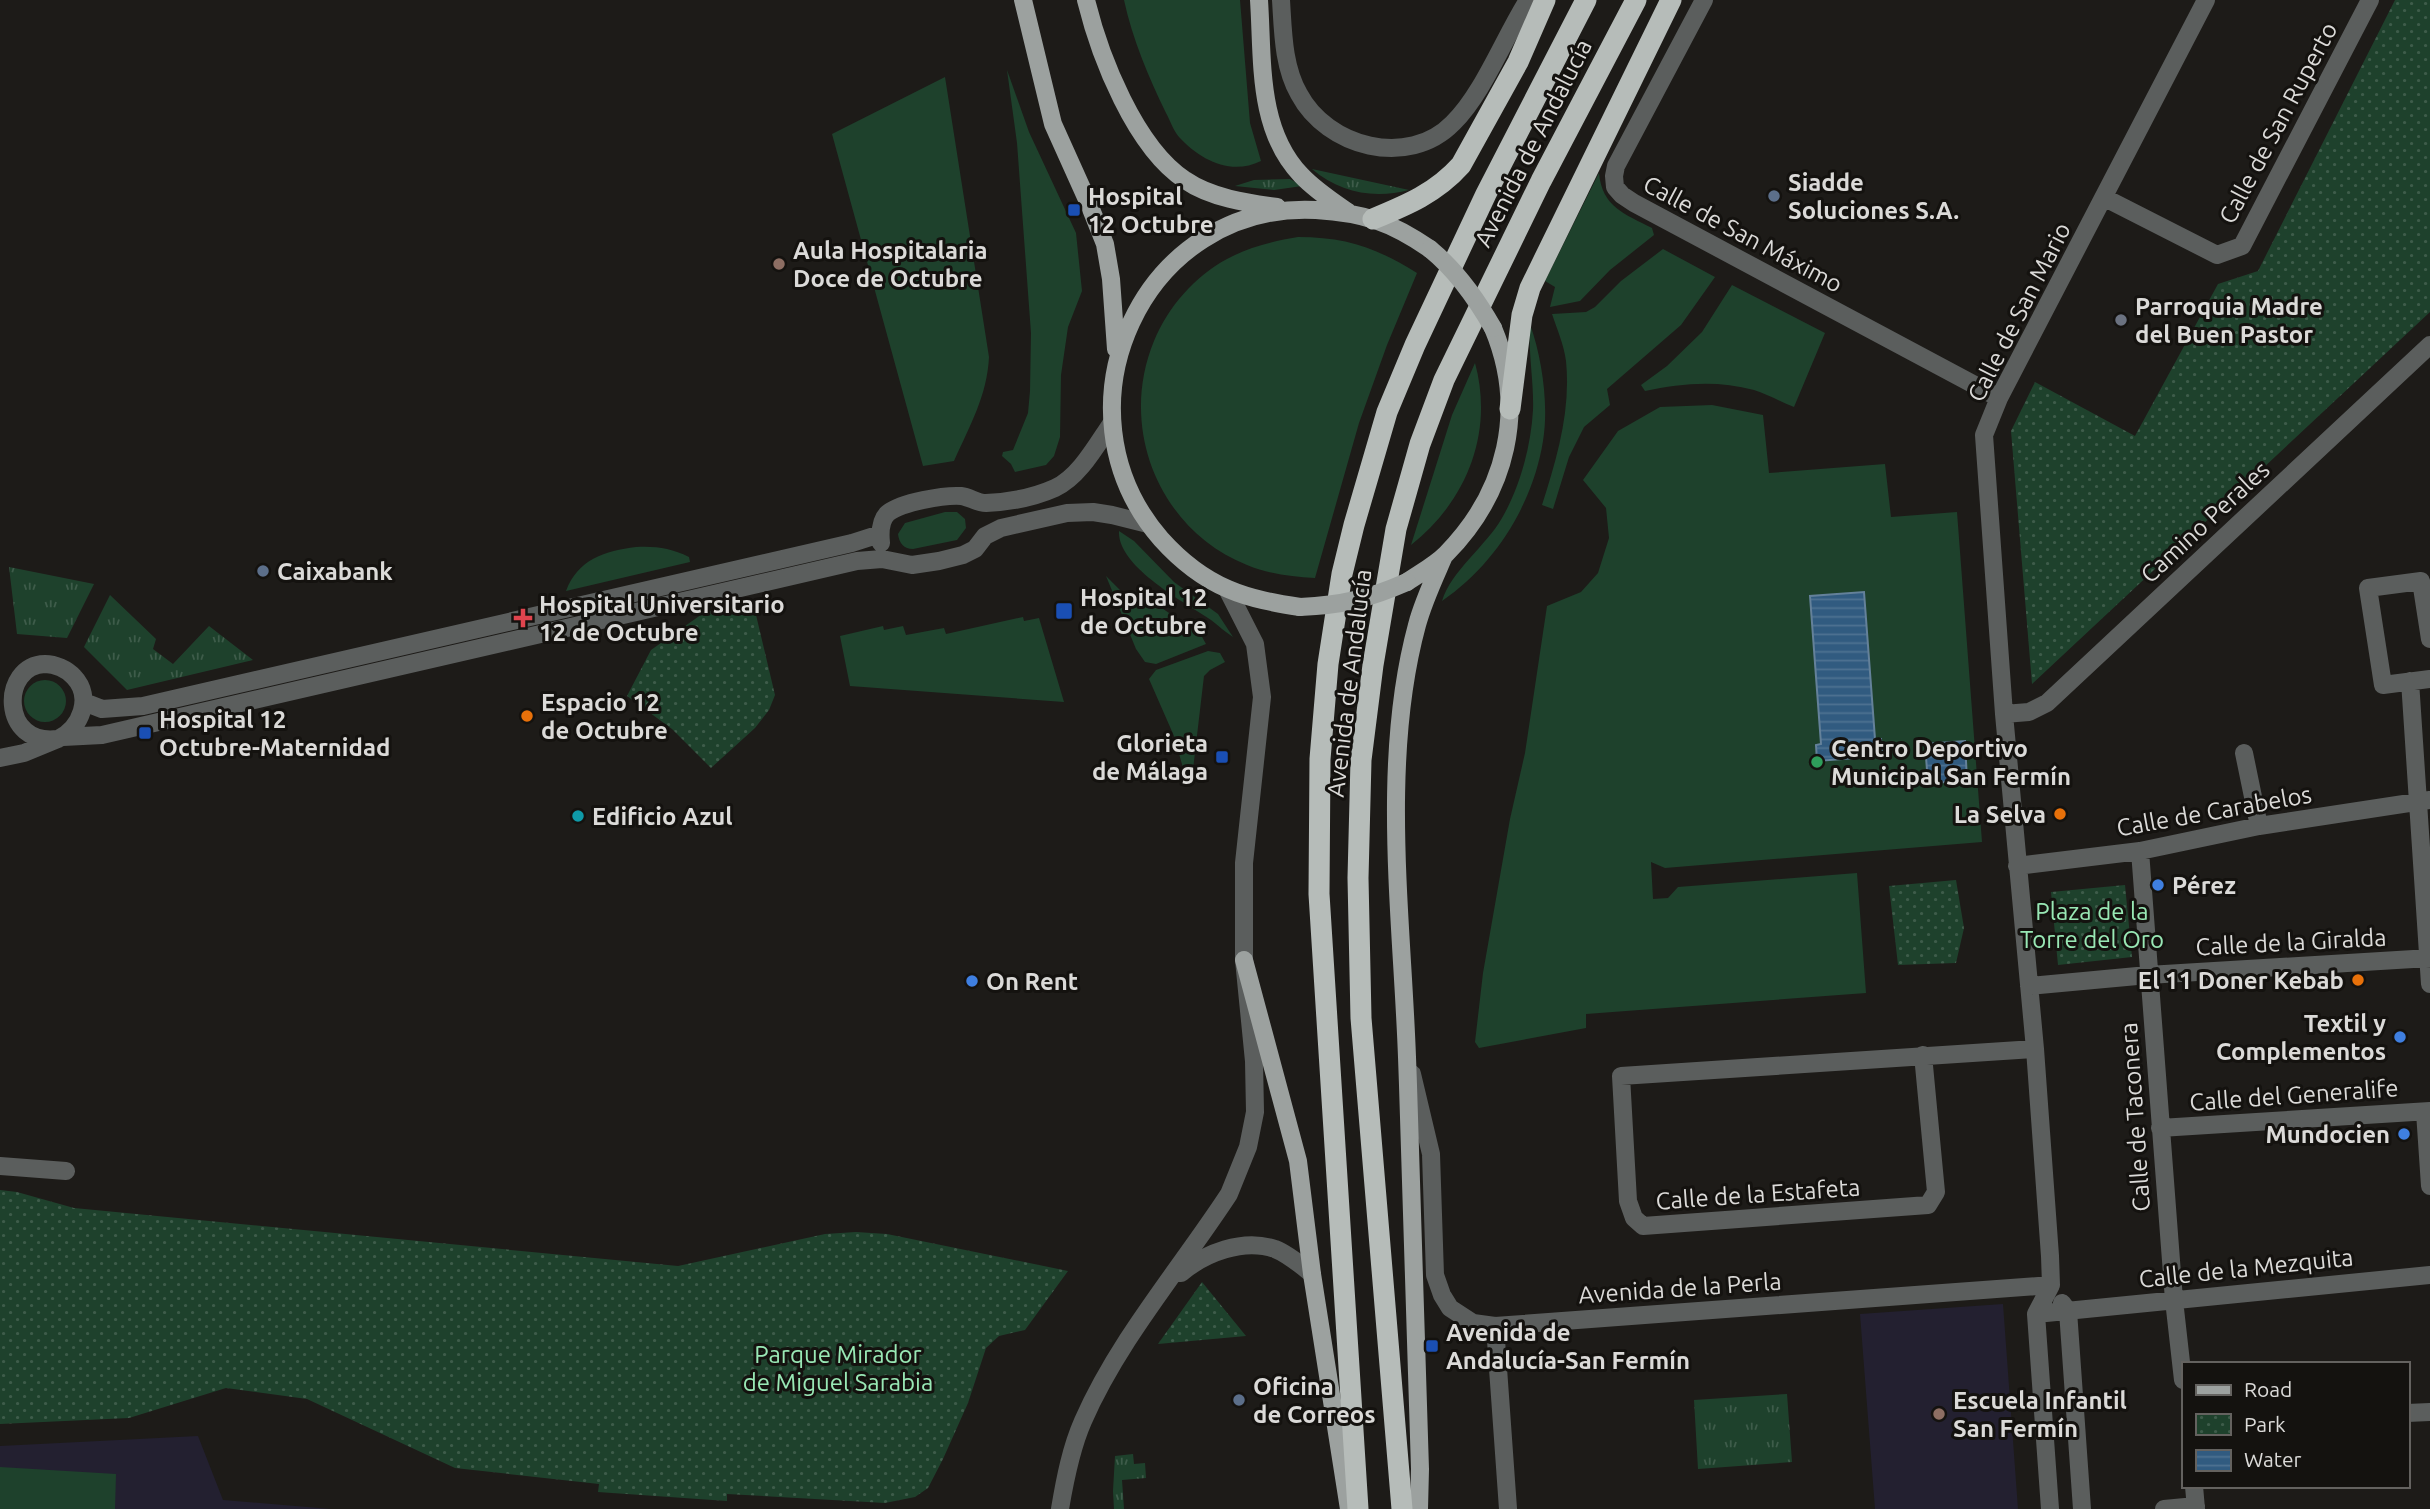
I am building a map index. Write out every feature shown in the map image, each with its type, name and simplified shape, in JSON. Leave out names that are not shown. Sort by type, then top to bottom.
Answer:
[{"type":"highway","points":[[1373,219],[1429,194],[1461,165],[1518,62],[1545,0]]},
{"type":"highway","name":"Avenida de Andalucía","points":[[1358,1509],[1319,894],[1320,758],[1330,651],[1342,574],[1387,412],[1415,345],[1486,194],[1586,0]]},
{"type":"highway","name":"Avenida de Andalucía","points":[[1402,1509],[1362,1018],[1358,878],[1361,760],[1373,665],[1396,529],[1420,444],[1444,380],[1541,181],[1636,0]]},
{"type":"highway","points":[[1510,409],[1522,315],[1530,288],[1671,0]]},
{"type":"main road","points":[[1023,0],[1053,124],[1105,244],[1111,279],[1116,359]]},
{"type":"main road","points":[[1086,0],[1114,77],[1145,141],[1158,157],[1185,180],[1210,192],[1249,203],[1348,212],[1399,229],[1430,249],[1455,272],[1472,293],[1493,328],[1507,371],[1510,409],[1506,450],[1492,490],[1472,526],[1444,556],[1407,582],[1373,597],[1337,605],[1300,607],[1263,601],[1227,589],[1197,572],[1171,550],[1148,524],[1130,493],[1117,460],[1111,424],[1111,391],[1116,359],[1136,309],[1163,272],[1198,243],[1238,222],[1294,209]]},
{"type":"main road","points":[[1259,0],[1266,94],[1273,132],[1280,149],[1302,177],[1348,212]]},
{"type":"main road","points":[[1419,1509],[1407,1055],[1398,878],[1397,755],[1416,626],[1444,556]]},
{"type":"main road","points":[[1244,960],[1298,1161],[1312,1273],[1349,1509]]},
{"type":"street","points":[[1281,0],[1285,48],[1291,77],[1310,111],[1336,134],[1372,146],[1390,148],[1423,143],[1453,124],[1475,93],[1528,0]]},
{"type":"street","name":"Calle de San Máximo","points":[[1704,0],[1616,166],[1615,187],[1622,195],[1666,221],[1999,398]]},
{"type":"street","name":"Calle de San Mario","points":[[2004,714],[1984,435],[1999,398],[2206,0]]},
{"type":"street","name":"Calle de San Ruperto","points":[[2105,198],[2217,255],[2242,246],[2370,0]]},
{"type":"street","name":"Camino Perales","points":[[2004,714],[2029,712],[2046,703],[2430,345]]},
{"type":"street","points":[[891,561],[881,545],[880,534],[887,514],[902,506],[960,496],[980,503],[1002,501],[1039,494],[1058,487],[1081,467],[1111,424]]},
{"type":"street","points":[[980,503],[987,516],[985,536]]},
{"type":"street","points":[[7,712],[14,727],[26,737],[42,741],[112,733],[846,563],[873,559],[912,565],[963,555],[975,549],[985,536],[1001,528],[1078,512],[1112,515],[1148,524]]},
{"type":"street","points":[[84,702],[102,709],[143,706],[852,543],[880,534]]},
{"type":"street","points":[[2430,639],[2421,581],[2368,588],[2384,685],[2430,679]]},
{"type":"street","points":[[1060,1509],[1074,1445],[1110,1367],[1228,1194],[1241,1167],[1253,1129],[1254,1061],[1244,960],[1244,863],[1262,697],[1255,644],[1227,589]]},
{"type":"street","points":[[0,758],[24,753],[60,738],[78,722],[84,702],[81,688],[74,677],[64,668],[50,664],[37,664],[24,670],[14,678],[8,689],[3,732]]},
{"type":"street","points":[[2410,681],[2424,801],[2430,984]]},
{"type":"street","points":[[2004,714],[2035,1049],[2051,1285],[2068,1311],[2082,1509]]},
{"type":"street","points":[[2244,753],[2259,826]]},
{"type":"street","name":"Calle de Carabelos","points":[[2017,866],[2140,850],[2259,826],[2424,801]]},
{"type":"street","name":"Calle de Taconera","points":[[2140,850],[2160,1128],[2182,1371]]},
{"type":"street","name":"Calle de la Giralda","points":[[2029,986],[2148,975],[2429,958]]},
{"type":"street","name":"Calle de la Estafeta","points":[[1923,1055],[1936,1192],[1928,1205],[1643,1226],[1634,1218],[1628,1201],[1621,1076],[1923,1055],[2035,1049]]},
{"type":"street","points":[[1407,1055],[1431,1154],[1435,1275],[1450,1308],[1473,1323],[1495,1326],[1508,1509]]},
{"type":"street","points":[[2428,1112],[2430,1186]]},
{"type":"street","name":"Calle del Generalife","points":[[2160,1128],[2428,1112]]},
{"type":"street","points":[[0,1166],[66,1171]]},
{"type":"street","points":[[1165,1286],[1196,1260],[1215,1251],[1250,1246],[1274,1249],[1312,1273]]},
{"type":"street","name":"Calle de la Mezquita","points":[[2068,1311],[2430,1275]]},
{"type":"street","points":[[2050,1509],[2036,1314],[2051,1285]]},
{"type":"street","name":"Avenida de la Perla","points":[[1495,1326],[2051,1285]]},
{"type":"street","points":[[2036,1314],[2068,1311]]},
{"type":"street","points":[[2409,1413],[2430,1412]]},
{"type":"street","points":[[2164,1509],[2196,1507],[2194,1488]]},
{"type":"shaded area","name":"Escuela Infantil San Fermín","points":[[2003,1304],[2018,1509],[1875,1509],[1860,1314]]},
{"type":"shaded area","points":[[198,1436],[223,1500],[331,1509],[0,1509],[0,1446]]},
{"type":"green space","points":[[1124,0],[1240,0],[1250,123],[1261,161],[1238,167],[1227,166],[1196,153],[1179,137],[1147,72]]},
{"type":"green space","points":[[2395,0],[2430,0],[2430,312],[2032,684],[2011,431],[2035,382],[2135,436],[2218,284],[2258,271]]},
{"type":"green space","points":[[1007,70],[1029,132],[1076,233],[1082,291],[1068,327],[1061,375],[1060,437],[1054,456],[1046,465],[1015,472],[1002,456],[1003,452],[1013,450],[1028,413],[1031,333],[1017,143]]},
{"type":"green space","points":[[945,77],[989,357],[981,398],[954,461],[923,466],[832,134]]},
{"type":"green space","points":[[1312,169],[1409,190],[1383,194],[1358,192],[1334,184]]},
{"type":"green space","points":[[1599,173],[1601,185],[1610,202],[1652,228],[1654,235],[1610,270],[1580,301],[1550,307],[1555,287],[1545,281]]},
{"type":"green space","points":[[1290,179],[1302,186],[1274,190],[1235,186],[1254,180]]},
{"type":"green space","points":[[1298,237],[1331,239],[1360,246],[1417,273],[1359,423],[1315,578],[1264,571],[1247,565],[1216,549],[1190,527],[1169,502],[1154,472],[1144,441],[1141,408],[1144,374],[1154,341],[1167,316],[1194,283],[1215,266],[1235,255],[1261,245]]},
{"type":"green space","points":[[1663,249],[1715,277],[1681,325],[1607,389],[1610,405],[1584,427],[1569,457],[1553,509],[1542,505],[1558,452],[1565,416],[1567,380],[1565,355],[1552,314],[1586,312],[1595,307],[1621,281]]},
{"type":"green space","points":[[1732,285],[1825,333],[1794,407],[1754,390],[1727,385],[1672,386],[1645,391],[1641,385],[1667,366],[1702,332]]},
{"type":"green space","points":[[1530,324],[1541,366],[1545,397],[1545,427],[1538,464],[1521,510],[1495,551],[1479,570],[1442,601],[1453,579],[1502,518],[1519,480],[1530,438],[1533,410]]},
{"type":"green space","points":[[1475,363],[1481,414],[1471,463],[1447,508],[1411,545],[1452,415]]},
{"type":"green space","points":[[1712,405],[1763,415],[1769,473],[1885,464],[1891,517],[1957,512],[1982,842],[1665,868],[1651,862],[1653,899],[1668,898],[1678,887],[1857,873],[1866,993],[1586,1014],[1586,1028],[1479,1048],[1475,1042],[1483,973],[1510,819],[1525,753],[1547,606],[1581,592],[1598,573],[1609,538],[1606,508],[1583,480],[1618,431],[1660,407]]},
{"type":"green space","points":[[945,512],[957,512],[965,519],[966,528],[957,540],[913,549],[901,543],[898,534],[905,523]]},
{"type":"green space","points":[[1119,531],[1134,541],[1174,582],[1218,614],[1233,637],[1170,594],[1141,570],[1129,558],[1121,544]]},
{"type":"green space","points":[[636,547],[670,550],[689,557],[690,562],[566,591],[578,571],[594,558]]},
{"type":"green space","points":[[9,567],[94,584],[67,638],[17,634]]},
{"type":"green space","points":[[1106,576],[1121,591],[1140,593],[1201,635],[1206,644],[1156,664],[1145,662],[1136,649]]},
{"type":"green space","points":[[110,595],[156,639],[153,649],[173,664],[209,626],[253,660],[127,690],[84,647]]},
{"type":"green space","points":[[729,607],[743,608],[756,615],[775,695],[769,710],[755,728],[711,768],[672,729],[627,696],[651,650],[705,612]]},
{"type":"green space","points":[[1023,617],[1024,621],[1039,618],[1064,702],[850,686],[840,636],[883,626],[884,630],[903,626],[906,635],[944,628],[946,634]]},
{"type":"green space","points":[[1208,651],[1220,653],[1225,662],[1204,676],[1192,778],[1187,782],[1174,736],[1149,679],[1156,670]]},
{"type":"green space","points":[[45,680],[60,686],[66,701],[60,716],[45,722],[30,716],[24,701],[30,686]]},
{"type":"green space","points":[[1956,880],[1964,928],[1956,963],[1898,965],[1889,886]]},
{"type":"green space","name":"Plaza de la Torre del Oro","points":[[2125,885],[2132,957],[2058,965],[2051,892]]},
{"type":"green space","name":"Parque Mirador de Miguel Sarabia","points":[[0,1190],[74,1208],[678,1266],[825,1234],[856,1232],[887,1234],[1068,1271],[1025,1330],[999,1336],[986,1348],[968,1403],[943,1459],[928,1488],[915,1497],[885,1503],[727,1494],[727,1501],[598,1492],[599,1484],[455,1468],[307,1399],[226,1388],[129,1418],[0,1424]]},
{"type":"green space","points":[[1202,1282],[1246,1336],[1158,1344]]},
{"type":"green space","points":[[1787,1394],[1792,1462],[1698,1469],[1694,1400]]},
{"type":"green space","points":[[1133,1454],[1134,1464],[1145,1463],[1146,1478],[1122,1480],[1124,1509],[1114,1509],[1115,1456]]},
{"type":"green space","points":[[0,1467],[116,1474],[115,1509],[0,1509]]},
{"type":"water","points":[[1864,592],[1875,739],[1881,739],[1882,756],[1817,761],[1816,745],[1821,744],[1810,596]]},
{"type":"water","points":[[1965,741],[1967,781],[1928,783],[1925,744]]},
{"type":"place","name":"Siadde Soluciones S.A.","points":[[1774,196]]},
{"type":"place","name":"Hospital 12 Octubre","points":[[1074,210]]},
{"type":"place","name":"Aula Hospitalaria Doce de Octubre","points":[[779,264]]},
{"type":"place","name":"Parroquia Madre del Buen Pastor","points":[[2121,320]]},
{"type":"place","name":"Caixabank","points":[[263,571]]},
{"type":"place","name":"Hospital 12 de Octubre","points":[[1064,611]]},
{"type":"place","name":"Hospital Universitario 12 de Octubre","points":[[523,618]]},
{"type":"place","name":"Espacio 12 de Octubre","points":[[527,716]]},
{"type":"place","name":"Hospital 12 Octubre-Maternidad","points":[[145,733]]},
{"type":"place","name":"Glorieta de Málaga","points":[[1222,757]]},
{"type":"place","name":"Centro Deportivo Municipal San Fermín","points":[[1817,762]]},
{"type":"place","name":"La Selva","points":[[2060,814]]},
{"type":"place","name":"Edificio Azul","points":[[578,816]]},
{"type":"place","name":"Pérez","points":[[2158,885]]},
{"type":"place","name":"El 11 Doner Kebab","points":[[2358,980]]},
{"type":"place","name":"On Rent","points":[[972,981]]},
{"type":"place","name":"Textil y Complementos","points":[[2400,1037]]},
{"type":"place","name":"Mundocien","points":[[2404,1134]]},
{"type":"place","name":"Avenida de Andalucía-San Fermín","points":[[1432,1346]]},
{"type":"place","name":"Oficina de Correos","points":[[1239,1400]]},
{"type":"place","name":"Escuela Infantil San Fermín","points":[[1939,1414]]}]
